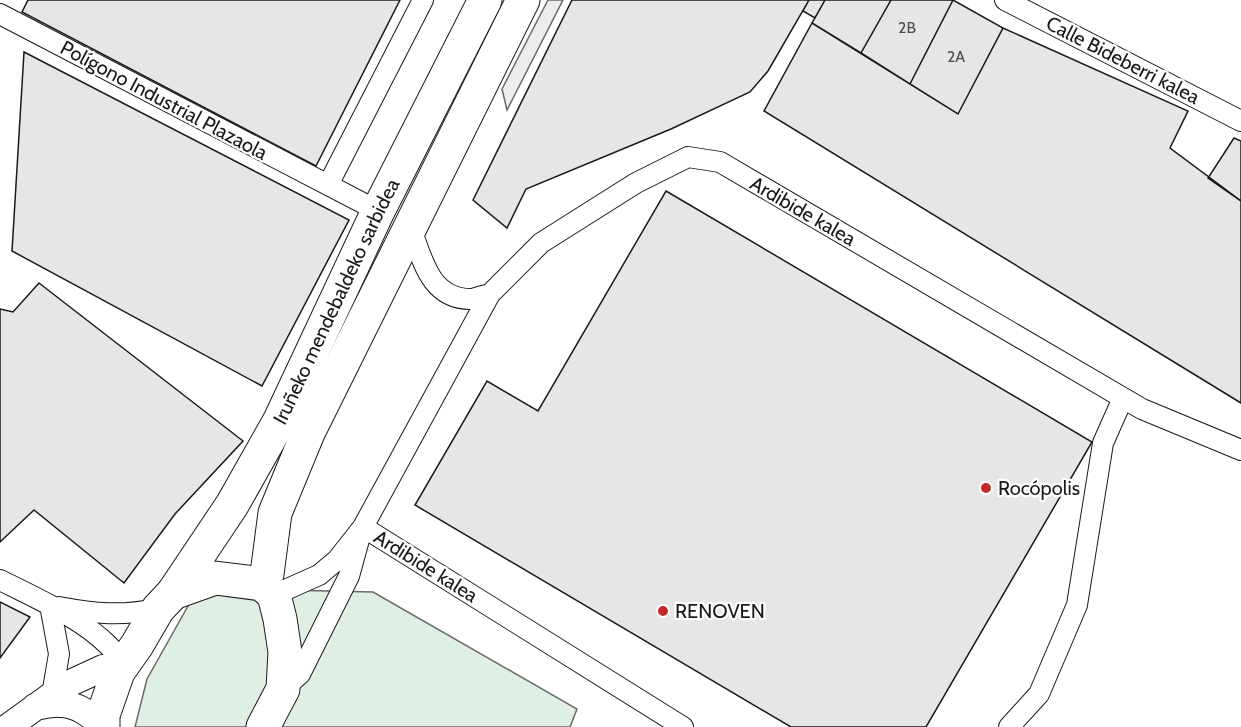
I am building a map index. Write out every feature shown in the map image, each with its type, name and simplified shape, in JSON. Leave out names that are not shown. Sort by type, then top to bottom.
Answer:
[{"type":"highway","name":"Iruñeko mendebaldeko sarbidea","points":[[102,727],[103,715],[118,672],[232,505],[280,420],[378,211],[485,0]]},
{"type":"highway","name":"Iruñeko mendebaldeko sarbidea","points":[[263,727],[283,689],[285,652],[280,619],[268,589],[267,574],[275,513],[308,433],[523,0]]},
{"type":"highway","points":[[165,601],[215,578],[268,589]]},
{"type":"street","points":[[0,7],[4,0]]},
{"type":"street","points":[[328,185],[423,0]]},
{"type":"street","name":"Calle Bideberri kalea","points":[[1005,0],[1044,8],[1241,121]]},
{"type":"street","name":"Polígono Industrial Plazaola","points":[[0,14],[378,211]]},
{"type":"street","name":"Ardibide kalea","points":[[683,727],[363,527],[490,294],[541,243],[636,183],[688,157],[720,162],[1142,409],[1241,450]]},
{"type":"street","points":[[410,226],[427,274],[441,290],[454,296],[471,299],[490,294]]},
{"type":"street","points":[[1009,727],[1039,694],[1077,605],[1104,443],[1123,398]]},
{"type":"street","points":[[268,589],[319,575],[337,560],[363,527]]},
{"type":"street","points":[[283,689],[300,674],[349,576],[363,527]]},
{"type":"street","points":[[0,580],[50,605],[91,631],[111,648],[122,667],[103,668],[66,685],[8,727]]},
{"type":"street","points":[[50,605],[99,614],[134,614],[165,601]]},
{"type":"street","points":[[43,701],[59,654],[58,638],[50,605]]},
{"type":"street","points":[[43,701],[72,707],[93,716],[102,727]]},
{"type":"green space","points":[[201,583],[285,590],[373,592],[577,709],[570,727],[135,727],[147,679]]},
{"type":"shaded area","points":[[548,0],[563,0],[507,110],[502,89]]},
{"type":"building","points":[[28,0],[400,0],[316,166],[22,12]]},
{"type":"building","points":[[572,0],[809,0],[768,71],[750,92],[671,129],[526,189],[507,228],[473,200]]},
{"type":"building","points":[[809,0],[825,0],[815,18],[803,11]]},
{"type":"building","points":[[825,0],[891,0],[861,53],[812,23]]},
{"type":"building","points":[[891,0],[953,0],[910,84],[861,53]]},
{"type":"building","points":[[953,0],[1003,28],[958,114],[910,84]]},
{"type":"building","points":[[812,23],[958,114],[1003,28],[1188,111],[1170,148],[1241,201],[1241,403],[764,111]]},
{"type":"building","points":[[24,52],[349,220],[262,386],[12,251]]},
{"type":"building","points":[[1234,138],[1241,141],[1241,201],[1208,178]]},
{"type":"building","points":[[666,191],[1092,442],[926,727],[791,727],[415,505],[487,381],[538,411]]},
{"type":"building","points":[[39,283],[243,441],[175,514],[124,583],[34,510],[0,542],[0,309],[13,312]]},
{"type":"building","points":[[0,602],[30,617],[0,658]]},
{"type":"place","name":"Rocópolis","points":[[986,488]]},
{"type":"place","name":"RENOVEN","points":[[663,611]]}]
